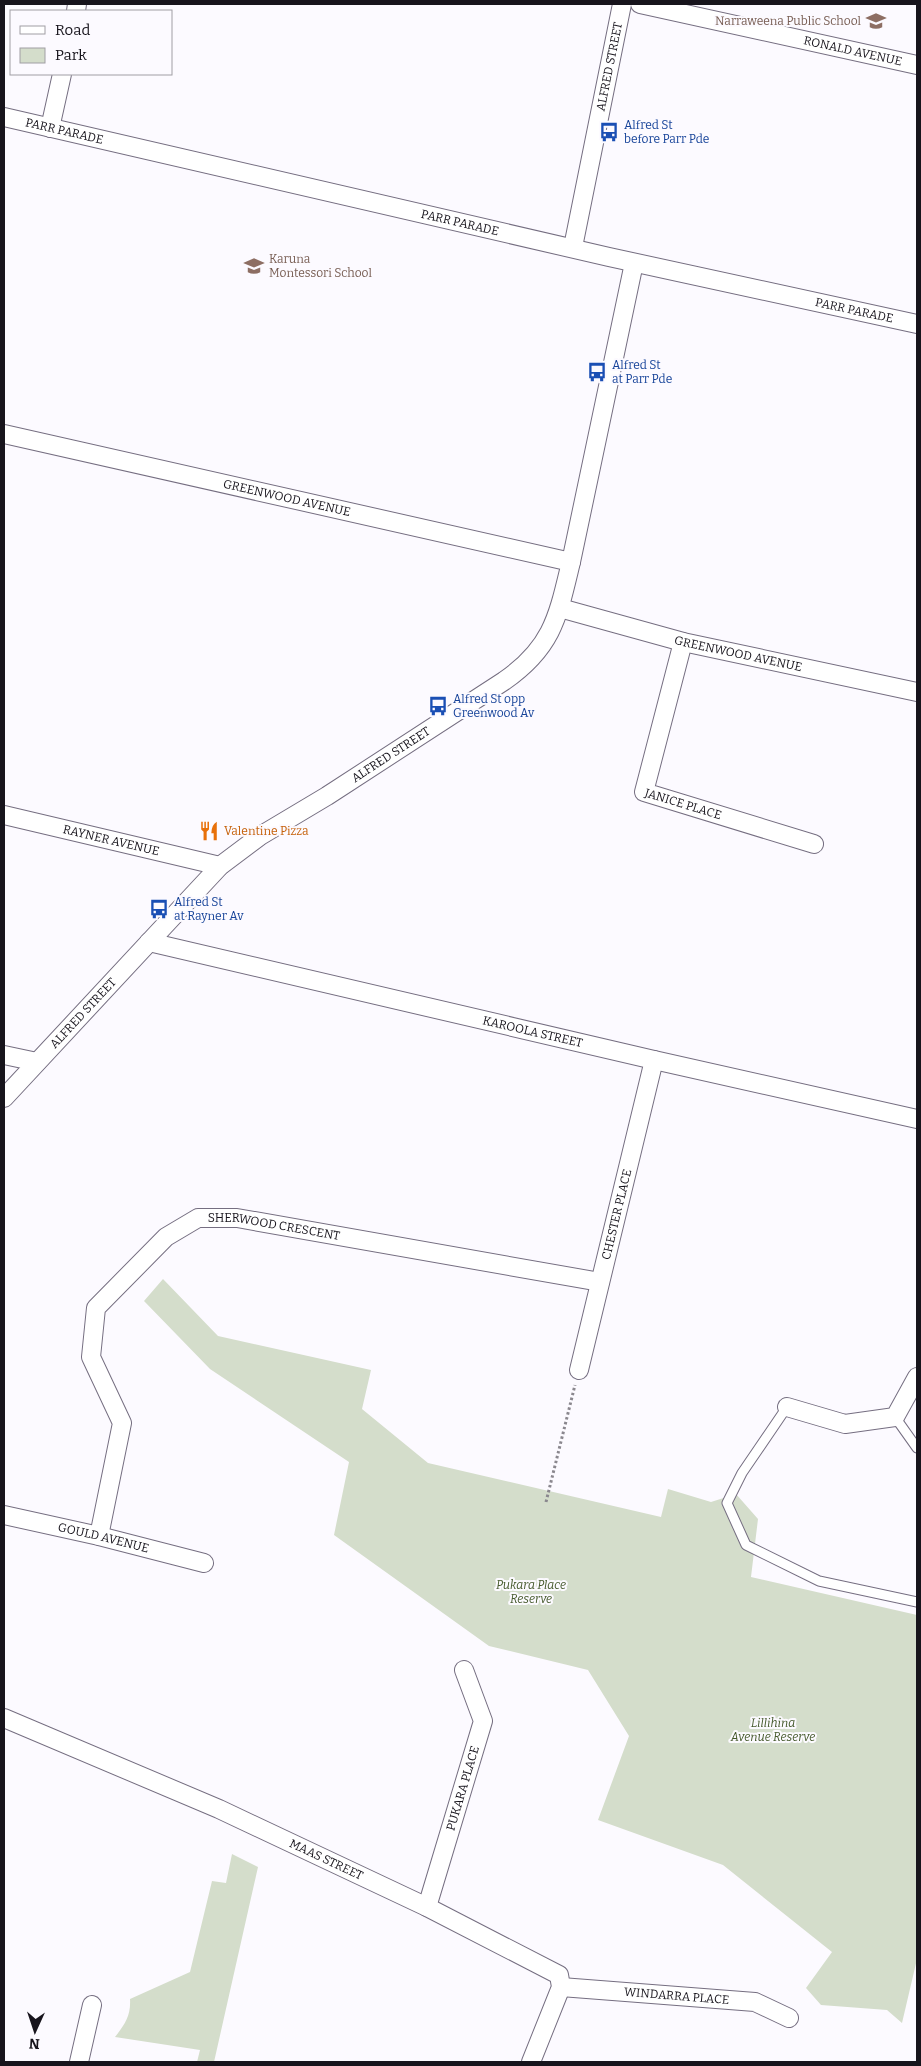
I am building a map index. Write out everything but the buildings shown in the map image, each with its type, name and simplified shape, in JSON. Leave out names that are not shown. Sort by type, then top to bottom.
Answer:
[{"type":"street","name":"ALFRED STREET","points":[[573,247],[622,4]]},
{"type":"street","name":"RONALD AVENUE","points":[[640,4],[917,65]]},
{"type":"street","points":[[50,128],[62,75]]},
{"type":"street","name":"PARR PARADE","points":[[4,117],[573,247],[634,263],[917,324]]},
{"type":"street","name":"ALFRED STREET","points":[[4,1098],[220,866],[260,836],[327,796],[515,673],[544,644],[560,608],[571,562],[634,263]]},
{"type":"street","name":"GREENWOOD AVENUE","points":[[4,434],[571,562]]},
{"type":"street","name":"GREENWOOD AVENUE","points":[[560,608],[683,642],[917,692]]},
{"type":"street","name":"JANICE PLACE","points":[[683,642],[644,792],[814,844]]},
{"type":"street","name":"RAYNER AVENUE","points":[[4,815],[220,866]]},
{"type":"street","name":"KAROOLA STREET","points":[[149,942],[654,1060],[917,1119]]},
{"type":"street","points":[[4,1054],[37,1062]]},
{"type":"street","name":"CHESTER PLACE","points":[[579,1370],[654,1060]]},
{"type":"street","name":"SHERWOOD CRESCENT","points":[[100,1536],[122,1423],[91,1357],[96,1308],[166,1237],[198,1218],[237,1218],[600,1282]]},
{"type":"street","points":[[787,1407],[845,1424],[895,1417],[917,1377]]},
{"type":"street","name":"GOULD AVENUE","points":[[4,1515],[100,1536],[204,1563]]},
{"type":"street","name":"PUKARA PLACE","points":[[426,1907],[483,1721],[464,1670]]},
{"type":"street","name":"MAAS STREET","points":[[4,1718],[219,1809],[426,1907],[559,1975],[561,1987]]},
{"type":"street","points":[[531,2062],[561,1987]]},
{"type":"street","name":"WINDARRA PLACE","points":[[561,1987],[755,2002],[789,2018]]},
{"type":"street","points":[[79,2062],[92,2004]]},
{"type":"lane","points":[[787,1407],[742,1473],[727,1503],[746,1545],[820,1581],[917,1602]]},
{"type":"lane","points":[[895,1417],[917,1448]]},
{"type":"path","points":[[546,1502],[579,1370]]},
{"type":"green space","name":"Lillihina Avenue Reserve","points":[[163,1279],[218,1336],[371,1370],[362,1409],[428,1463],[661,1517],[668,1489],[711,1502],[736,1494],[758,1519],[751,1577],[917,1615],[917,1959],[902,2023],[887,2010],[821,2005],[806,1988],[832,1952],[723,1865],[598,1820],[629,1736],[588,1670],[489,1646],[334,1535],[349,1462],[210,1369],[144,1301]]},
{"type":"green space","points":[[232,1854],[258,1867],[214,2062],[197,2062],[200,2050],[115,2037],[127,2020],[130,1999],[190,1972],[212,1881],[226,1883]]},
{"type":"place","name":"Narraweena Public School","points":[[876,21]]},
{"type":"place","name":"Alfred St before Parr Pde","points":[[609,132]]},
{"type":"place","name":"Karuna Montessori School","points":[[254,266]]},
{"type":"place","name":"Alfred St at Parr Pde","points":[[597,372]]},
{"type":"place","name":"Alfred St opp Greenwood Av","points":[[438,706]]},
{"type":"place","name":"Valentine Pizza","points":[[209,831]]},
{"type":"place","name":"Alfred St at Rayner Av","points":[[159,909]]},
{"type":"park label","name":"Pukara Place Reserve","points":[[531,1592]]}]
